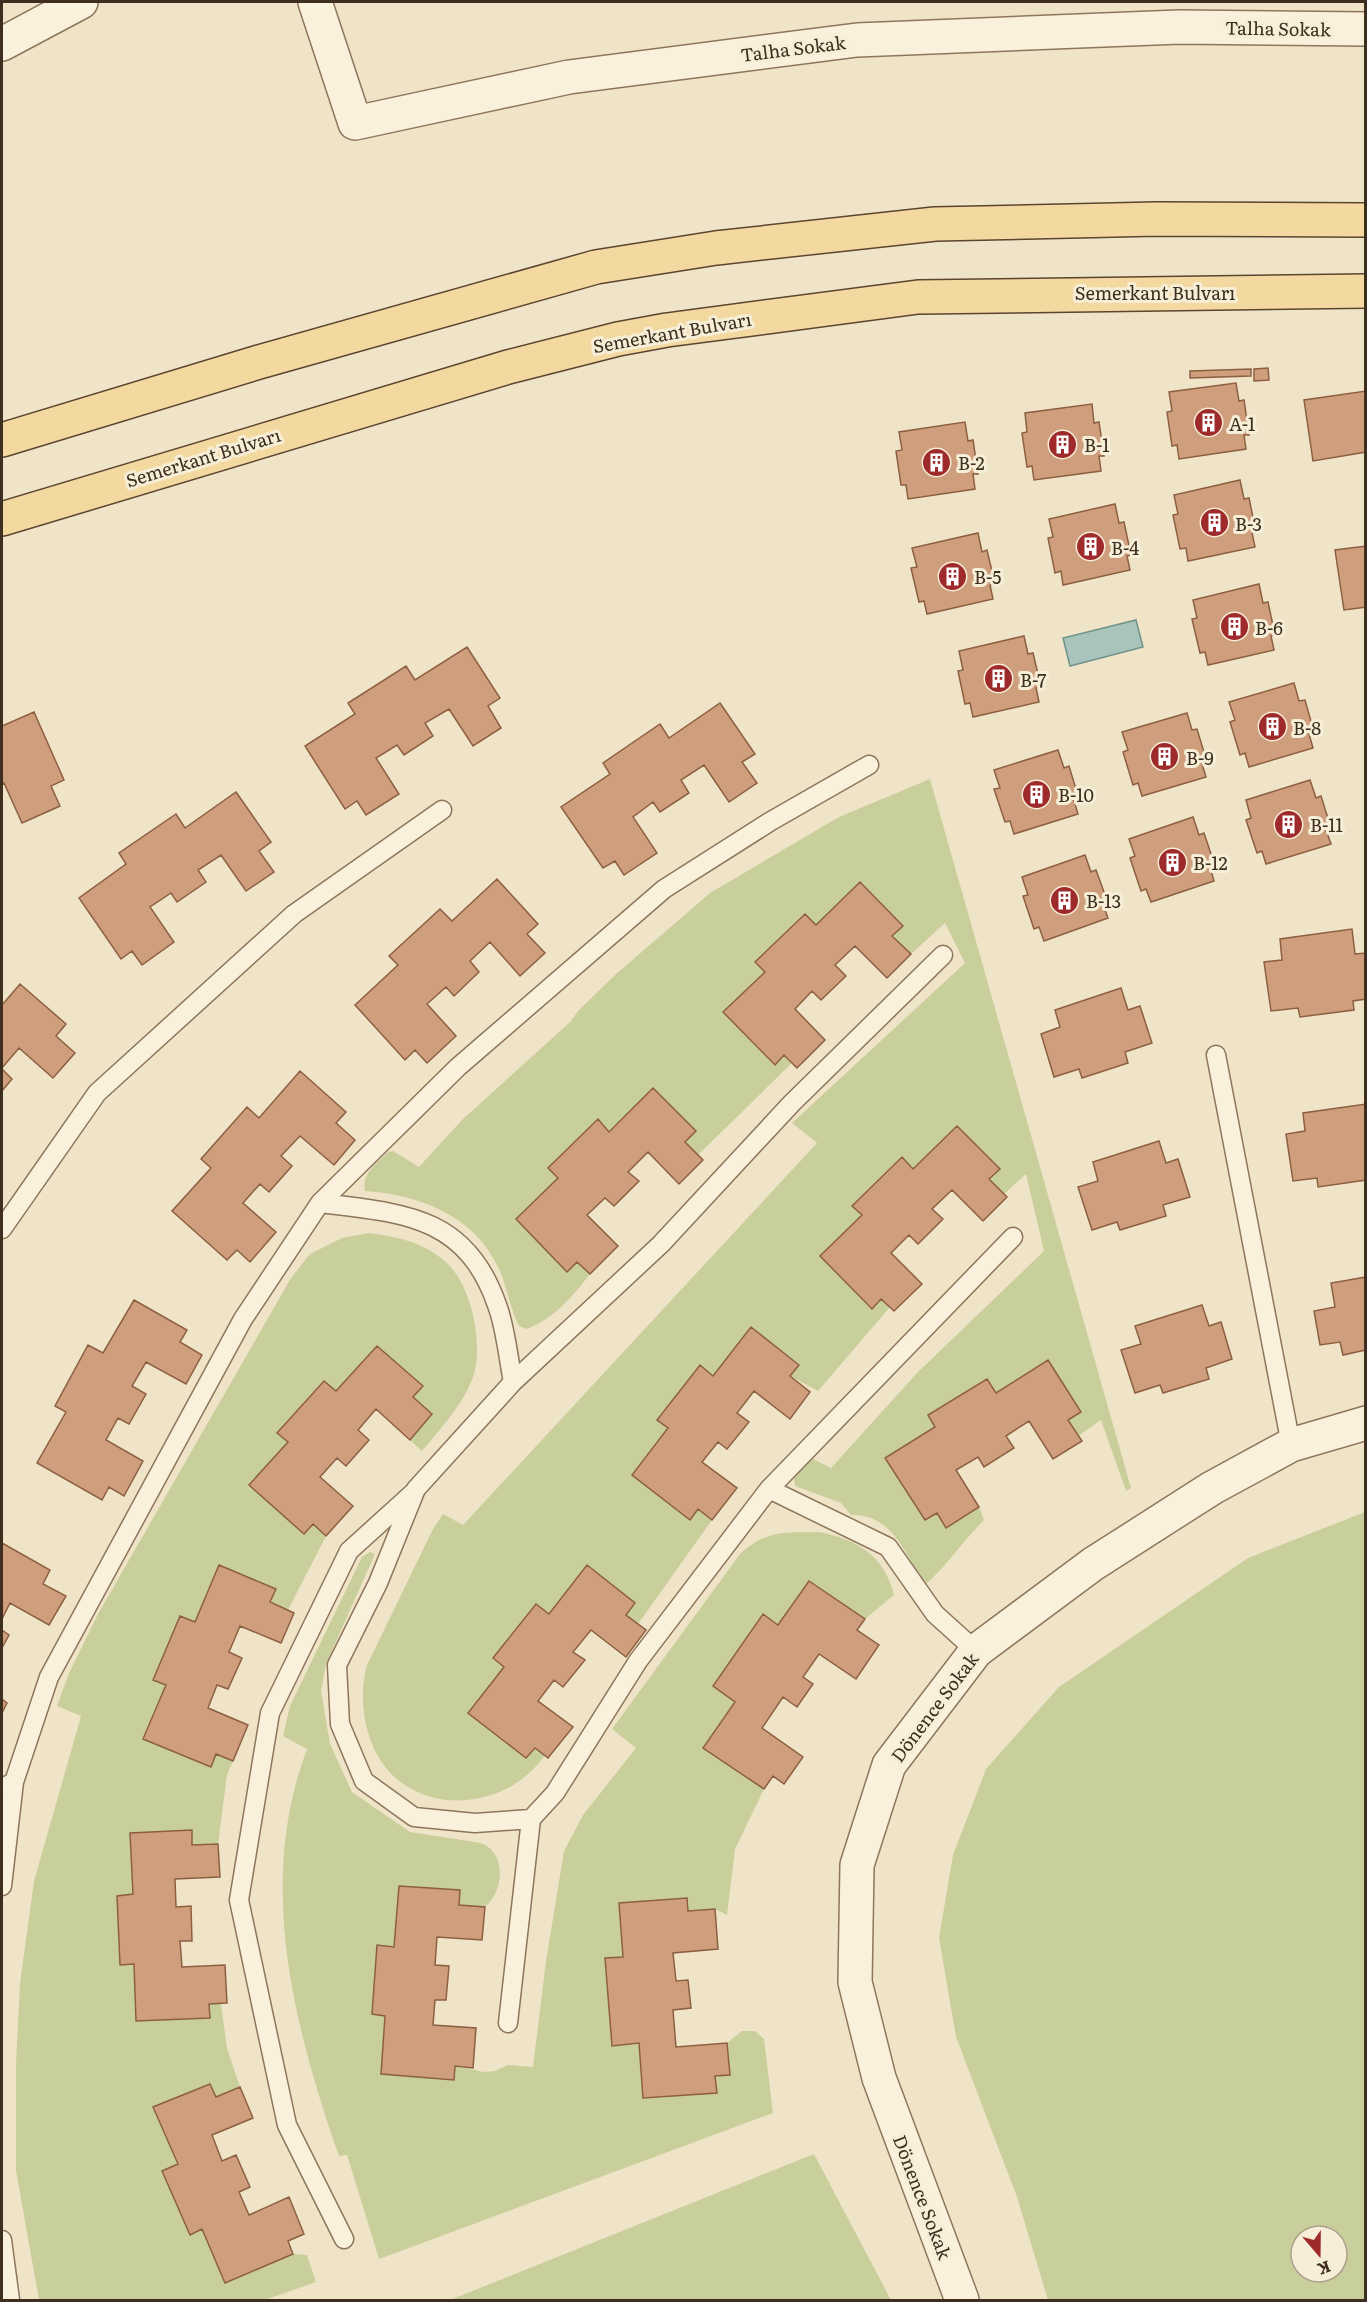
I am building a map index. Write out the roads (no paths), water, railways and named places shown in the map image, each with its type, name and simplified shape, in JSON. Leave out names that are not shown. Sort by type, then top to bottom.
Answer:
[{"type":"main road","points":[[2,440],[259,362],[607,265],[716,248],[935,224],[1158,219],[1365,220]]},
{"type":"main road","name":"Semerkant Bulvarı","points":[[2,519],[508,367],[618,339],[667,330],[918,297],[1365,291]]},
{"type":"street","points":[[2,44],[81,2]]},
{"type":"street","name":"Talha Sokak","points":[[315,2],[355,123],[569,77],[857,40],[1179,27],[1365,29]]},
{"type":"street","name":"Dönence Sokak","points":[[962,2301],[879,2078],[855,1982],[856,1865],[889,1765],[976,1651],[1093,1564],[1212,1488],[1291,1445],[1365,1423]]},
{"type":"lane","points":[[2,1886],[8,1785],[50,1677],[243,1318],[320,1203],[458,1067],[664,889],[771,821],[869,765]]},
{"type":"lane","points":[[2,1229],[97,1094],[294,914],[442,810]]},
{"type":"lane","points":[[344,2239],[287,2125],[239,1900],[270,1713],[349,1551],[416,1489],[513,1382],[661,1244],[792,1103],[943,955]]},
{"type":"lane","points":[[1216,1054],[1291,1445]]},
{"type":"lane","points":[[320,1203],[417,1218],[452,1237],[479,1265],[498,1306],[513,1382]]},
{"type":"lane","points":[[508,2023],[531,1819],[555,1793],[638,1661],[769,1489],[1013,1237]]},
{"type":"lane","points":[[416,1489],[378,1583],[337,1665],[340,1724],[364,1781],[414,1817],[475,1823],[531,1819]]},
{"type":"lane","points":[[769,1489],[888,1547],[935,1614],[976,1651]]},
{"type":"lane","points":[[2,2240],[10,2301]]},
{"type":"water","points":[[1136,620],[1143,647],[1070,666],[1063,638]]},
{"type":"place","name":"A-1","points":[[1208,423]]},
{"type":"place","name":"B-1","points":[[1063,444]]},
{"type":"place","name":"B-2","points":[[937,462]]},
{"type":"place","name":"B-3","points":[[1214,523]]},
{"type":"place","name":"B-4","points":[[1090,547]]},
{"type":"place","name":"B-5","points":[[953,576]]},
{"type":"place","name":"B-6","points":[[1234,627]]},
{"type":"place","name":"B-7","points":[[999,679]]},
{"type":"place","name":"B-8","points":[[1272,727]]},
{"type":"place","name":"B-9","points":[[1165,757]]},
{"type":"place","name":"B-10","points":[[1037,794]]},
{"type":"place","name":"B-11","points":[[1289,824]]},
{"type":"place","name":"B-12","points":[[1172,862]]},
{"type":"place","name":"B-13","points":[[1065,900]]}]
